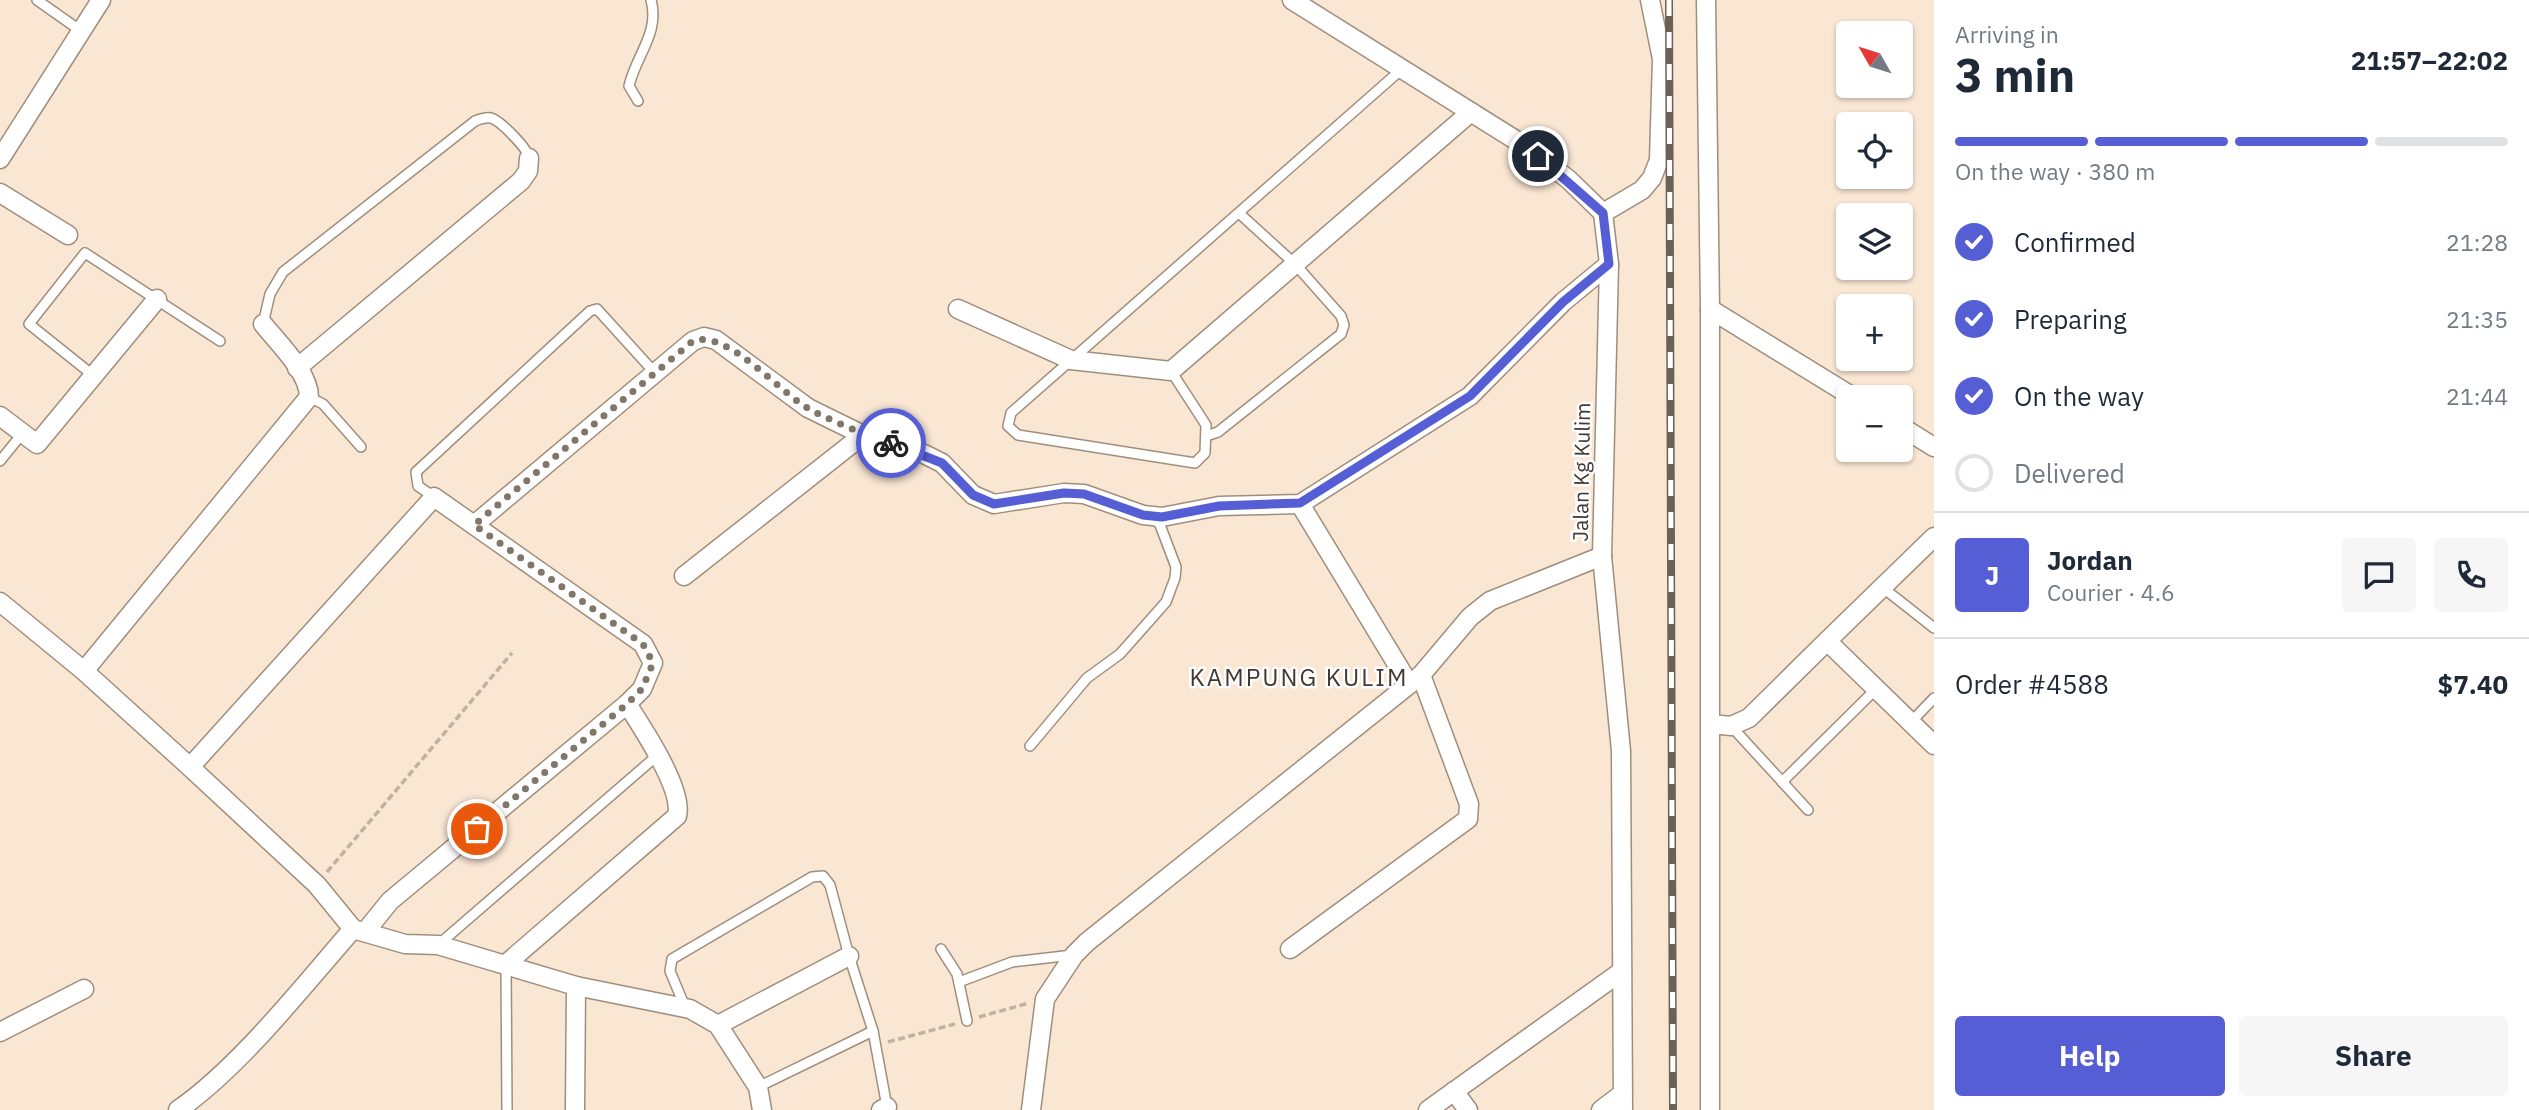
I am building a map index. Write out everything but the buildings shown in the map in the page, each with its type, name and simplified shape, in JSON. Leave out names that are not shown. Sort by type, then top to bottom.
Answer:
[{"type":"street","points":[[0,159],[101,0]]},
{"type":"street","points":[[1292,0],[1522,144],[1568,179],[1603,213],[1643,190],[1652,178],[1659,160],[1662,59],[1650,0]]},
{"type":"street","points":[[1706,0],[1710,309],[1710,1110]]},
{"type":"street","points":[[958,309],[1071,360],[1171,371],[1471,111]]},
{"type":"street","points":[[297,368],[521,181],[528,171],[529,158]]},
{"type":"street","points":[[0,193],[68,235]]},
{"type":"street","name":"Jalan Kg Kulim","points":[[1603,213],[1609,264],[1602,556],[1620,751],[1623,1102]]},
{"type":"street","points":[[474,525],[693,341],[704,337],[716,340],[808,408],[863,435],[924,454],[942,463],[973,495],[994,504],[1064,493],[1084,494],[1162,517],[1219,506],[1300,503],[1470,396],[1563,302],[1609,264]]},
{"type":"street","points":[[0,416],[37,444],[157,299]]},
{"type":"street","points":[[1710,309],[1836,387]]},
{"type":"street","points":[[84,671],[309,397],[309,388],[297,368],[263,324]]},
{"type":"street","points":[[1913,434],[1934,447]]},
{"type":"street","points":[[684,576],[863,435]]},
{"type":"street","points":[[178,1110],[195,1098],[390,901],[627,704],[651,674],[653,663],[643,644],[434,497],[190,767]]},
{"type":"street","points":[[1290,949],[1468,820],[1469,804],[1415,679],[1300,503]]},
{"type":"street","points":[[1711,724],[1731,726],[1749,718],[1934,537]]},
{"type":"street","points":[[1031,1110],[1045,999],[1074,955],[1415,679],[1470,617],[1490,601],[1602,556]]},
{"type":"street","points":[[0,602],[84,671],[190,767],[317,885],[359,930],[405,944],[438,945],[576,986],[685,1007],[718,1025],[758,1087],[762,1110]]},
{"type":"street","points":[[1828,641],[1934,745]]},
{"type":"street","points":[[506,964],[677,816],[677,802],[659,754],[627,704]]},
{"type":"street","points":[[718,1025],[849,956]]},
{"type":"street","points":[[1428,1110],[1622,971]]},
{"type":"street","points":[[575,1110],[576,986]]},
{"type":"street","points":[[0,1032],[84,989]]},
{"type":"street","points":[[1454,1091],[1468,1110]]},
{"type":"street","points":[[1601,1110],[1623,1102]]},
{"type":"lane","points":[[37,0],[81,31]]},
{"type":"lane","points":[[638,101],[629,86],[653,30],[655,13],[651,0]]},
{"type":"lane","points":[[1171,371],[1204,423],[1206,436],[1203,458],[1190,463],[1011,432],[1007,419],[1011,413],[1402,69]]},
{"type":"lane","points":[[263,324],[270,294],[283,272],[475,121],[489,117],[496,120],[525,148],[529,158]]},
{"type":"lane","points":[[1206,436],[1218,432],[1343,330],[1341,316],[1295,264],[1240,214]]},
{"type":"lane","points":[[94,376],[29,324],[84,254],[220,341]]},
{"type":"lane","points":[[434,497],[418,486],[416,472],[590,311],[597,309],[655,373]]},
{"type":"lane","points":[[309,397],[323,404],[361,447]]},
{"type":"lane","points":[[0,461],[22,434]]},
{"type":"lane","points":[[1030,746],[1087,678],[1120,654],[1166,602],[1176,567],[1160,525],[1153,516]]},
{"type":"lane","points":[[1882,587],[1934,628]]},
{"type":"lane","points":[[1782,782],[1876,689]]},
{"type":"lane","points":[[1911,722],[1934,698]]},
{"type":"lane","points":[[1731,726],[1808,810]]},
{"type":"lane","points":[[438,945],[659,754]]},
{"type":"lane","points":[[685,1007],[670,971],[672,959],[817,876],[828,880],[873,1031],[884,1109]]},
{"type":"lane","points":[[940,949],[959,982],[967,1021]]},
{"type":"lane","points":[[959,982],[1012,962],[1074,955]]},
{"type":"lane","points":[[506,964],[507,1110]]},
{"type":"lane","points":[[758,1087],[873,1031]]},
{"type":"path","points":[[317,885],[512,653]]},
{"type":"railway","points":[[1669,0],[1673,1110]]},
{"type":"way so far","points":[[477,829],[627,704],[642,689],[651,674],[653,663],[651,653],[643,644],[474,525],[693,341],[704,337],[716,340],[739,355],[808,408],[863,435],[891,443]]},
{"type":"district","name":"KAMPUNG KULIM","points":[[1299,677]]},
{"type":"route","points":[[891,443],[942,463],[973,495],[994,504],[1064,493],[1084,494],[1143,515],[1162,517],[1219,506],[1300,503],[1470,396],[1563,302],[1609,264],[1603,213],[1568,179],[1538,156]]}]
